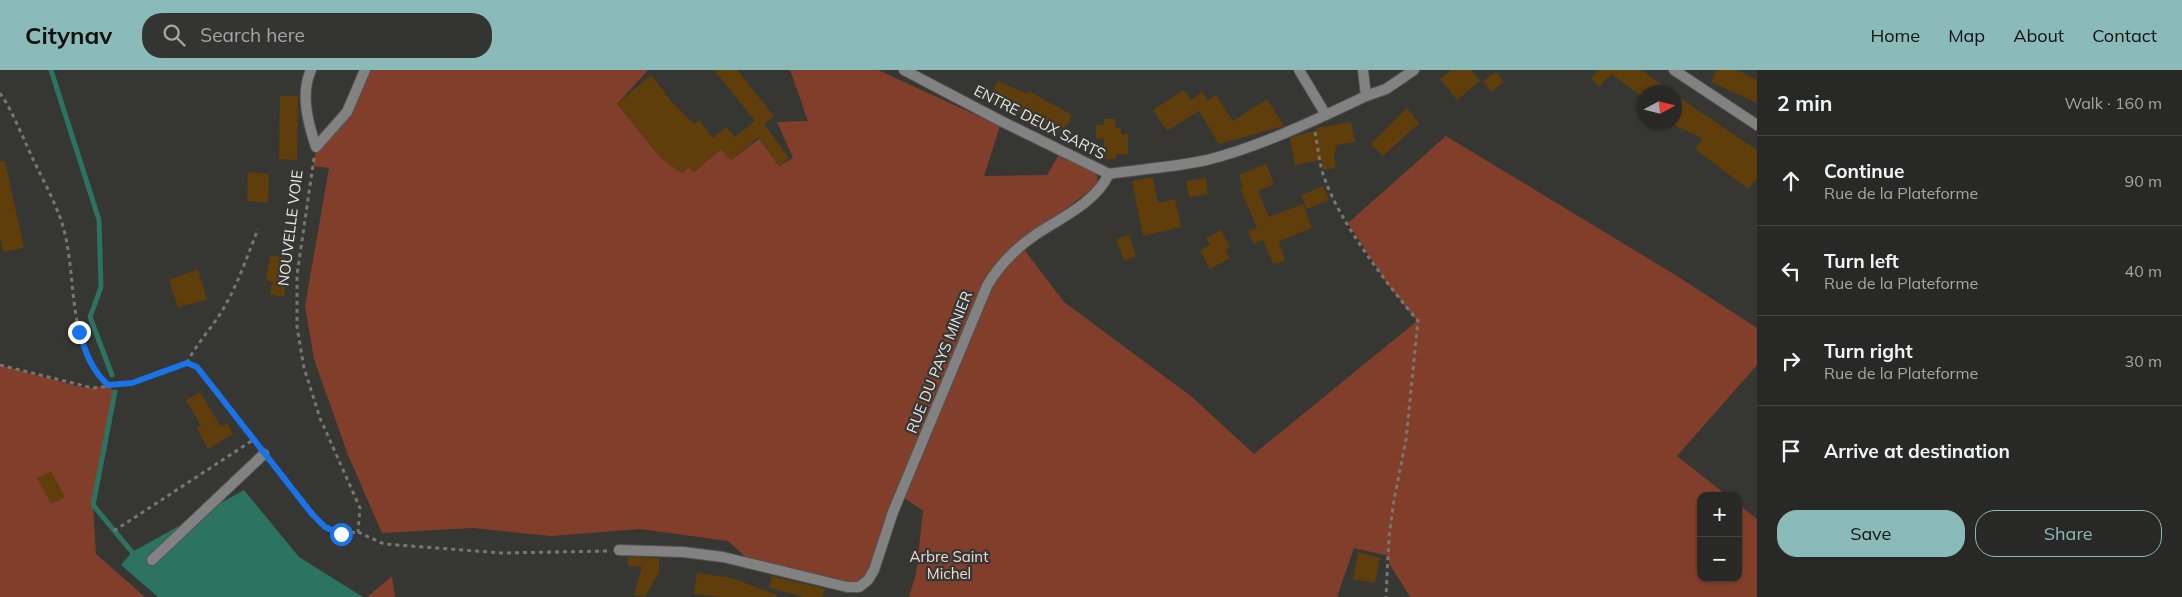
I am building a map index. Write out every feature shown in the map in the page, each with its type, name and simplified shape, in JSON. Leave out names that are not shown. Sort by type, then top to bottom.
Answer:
[{"type":"street","points":[[311,70],[305,82],[308,122],[316,147]]},
{"type":"street","points":[[316,147],[347,112],[365,70]]},
{"type":"street","name":"ENTRE DEUX SARTS","points":[[904,70],[1001,121],[1109,174]]},
{"type":"street","points":[[1300,70],[1326,115]]},
{"type":"street","points":[[1363,70],[1366,96]]},
{"type":"street","points":[[1109,174],[1206,160],[1250,147],[1386,89],[1414,70]]},
{"type":"street","points":[[1674,70],[1757,126]]},
{"type":"street","name":"RUE DU PAYS MINIER","points":[[619,550],[683,552],[723,557],[847,587],[859,586],[868,580],[874,570],[893,512],[990,279],[998,267],[1019,247],[1087,202],[1104,184],[1109,174]]},
{"type":"street","points":[[152,560],[264,454]]},
{"type":"path","points":[[0,93],[61,220],[70,256],[79,332],[88,361],[95,373],[108,385]]},
{"type":"path","points":[[1312,120],[1323,175],[1330,194],[1388,284],[1418,321],[1406,439],[1389,537],[1386,595]]},
{"type":"path","name":"NOUVELLE VOIE","points":[[316,147],[296,275],[297,327],[304,368],[320,418],[360,508],[358,532]]},
{"type":"path","points":[[187,363],[192,352],[212,328],[227,303],[258,229]]},
{"type":"path","points":[[0,365],[81,387],[93,388],[132,383],[187,363],[197,367],[264,454],[325,527],[341,534],[358,532],[384,544],[492,552],[619,550]]},
{"type":"path","points":[[114,531],[253,440]]},
{"type":"green space","name":"Arbre Saint Michel","points":[[365,70],[648,70],[617,104],[661,158],[682,173],[689,167],[694,172],[721,149],[731,160],[759,139],[779,166],[793,158],[777,122],[808,121],[790,70],[878,70],[1000,126],[984,176],[1047,175],[1058,156],[1096,171],[1098,184],[1020,244],[1064,302],[1192,397],[1254,454],[1417,321],[1388,285],[1348,223],[1446,136],[1677,276],[1757,328],[1757,365],[1677,456],[1723,492],[1697,492],[1697,582],[1742,582],[1742,507],[1757,519],[1757,597],[1410,597],[1389,563],[1389,556],[1354,548],[1337,597],[909,597],[916,574],[923,511],[900,495],[874,570],[859,587],[753,564],[728,541],[640,529],[551,536],[472,528],[382,533],[348,455],[314,359],[305,306],[329,168],[313,166],[316,147],[347,112]]},
{"type":"green space","points":[[0,365],[81,387],[93,388],[108,385],[115,392],[93,505],[96,554],[145,597],[0,597]]},
{"type":"green space","points":[[392,576],[395,597],[367,597]]},
{"type":"shaded area","points":[[244,490],[299,557],[363,597],[158,597],[121,565],[132,552]]},
{"type":"building","points":[[714,70],[737,70],[774,116],[764,124],[789,158],[779,166],[758,137],[731,160],[721,149],[693,172],[689,167],[682,173],[661,158],[617,104],[651,75],[671,101],[694,124],[699,120],[713,138],[726,127],[735,137],[755,121]]},
{"type":"building","points":[[1451,70],[1471,70],[1480,81],[1457,100],[1440,79]]},
{"type":"building","points":[[1598,70],[1641,70],[1662,85],[1637,85],[1637,93],[1611,74],[1599,87],[1591,78]]},
{"type":"building","points":[[1716,70],[1737,70],[1757,80],[1757,103],[1711,82]]},
{"type":"building","points":[[1496,72],[1504,82],[1491,92],[1483,81]]},
{"type":"building","points":[[998,81],[1027,94],[1029,91],[1072,115],[1069,123],[1058,132],[989,98]]},
{"type":"building","points":[[1184,90],[1191,100],[1202,92],[1208,101],[1216,95],[1233,121],[1267,99],[1284,126],[1219,144],[1199,111],[1167,131],[1153,110]]},
{"type":"building","points":[[280,96],[298,96],[297,160],[279,159]]},
{"type":"building","points":[[1682,99],[1757,150],[1757,178],[1748,189],[1695,149],[1703,139],[1682,129]]},
{"type":"building","points":[[1407,108],[1419,123],[1383,156],[1371,144]]},
{"type":"building","points":[[1104,119],[1115,119],[1116,128],[1121,128],[1121,134],[1128,134],[1128,154],[1116,154],[1116,159],[1104,159],[1104,138],[1096,139],[1096,125],[1104,125]]},
{"type":"building","points":[[1351,122],[1355,142],[1337,145],[1334,155],[1336,168],[1323,170],[1322,160],[1295,165],[1290,138],[1317,130],[1316,128]]},
{"type":"building","points":[[0,161],[5,161],[24,248],[3,252],[0,237]]},
{"type":"building","points":[[1266,164],[1274,184],[1258,191],[1269,217],[1303,204],[1312,228],[1279,241],[1285,261],[1273,264],[1263,240],[1254,244],[1248,232],[1257,228],[1240,188],[1243,187],[1239,175]]},
{"type":"building","points":[[248,172],[269,174],[268,203],[247,201]]},
{"type":"building","points":[[1153,178],[1158,203],[1175,199],[1181,227],[1143,236],[1132,181]]},
{"type":"building","points":[[1206,178],[1208,194],[1189,197],[1186,181]]},
{"type":"building","points":[[1323,186],[1329,200],[1307,209],[1301,195]]},
{"type":"building","points":[[1221,230],[1230,247],[1225,250],[1230,258],[1210,269],[1200,250],[1210,245],[1206,238]]},
{"type":"building","points":[[1129,235],[1136,256],[1124,261],[1116,239]]},
{"type":"building","points":[[270,255],[290,259],[284,297],[270,294],[272,282],[266,280]]},
{"type":"building","points":[[198,269],[207,300],[178,307],[169,280]]},
{"type":"building","points":[[200,392],[221,427],[227,423],[233,434],[208,449],[197,428],[201,426],[186,400]]},
{"type":"building","points":[[51,471],[65,497],[51,504],[37,478]]},
{"type":"building","points":[[1358,552],[1380,558],[1375,583],[1353,579]]},
{"type":"building","points":[[628,557],[659,558],[659,572],[645,597],[634,595],[642,567],[628,566]]},
{"type":"building","points":[[697,573],[732,578],[777,595],[777,597],[719,597],[694,594]]},
{"type":"building","points":[[772,576],[825,589],[822,597],[804,597],[769,588]]},
{"type":"waterway","points":[[51,70],[99,220],[101,287],[90,317],[112,375]]},
{"type":"waterway","points":[[115,392],[93,505],[132,552]]},
{"type":"route","points":[[79,332],[88,361],[95,373],[108,385],[132,383],[187,363],[197,367],[312,514],[325,527],[341,534]]}]
